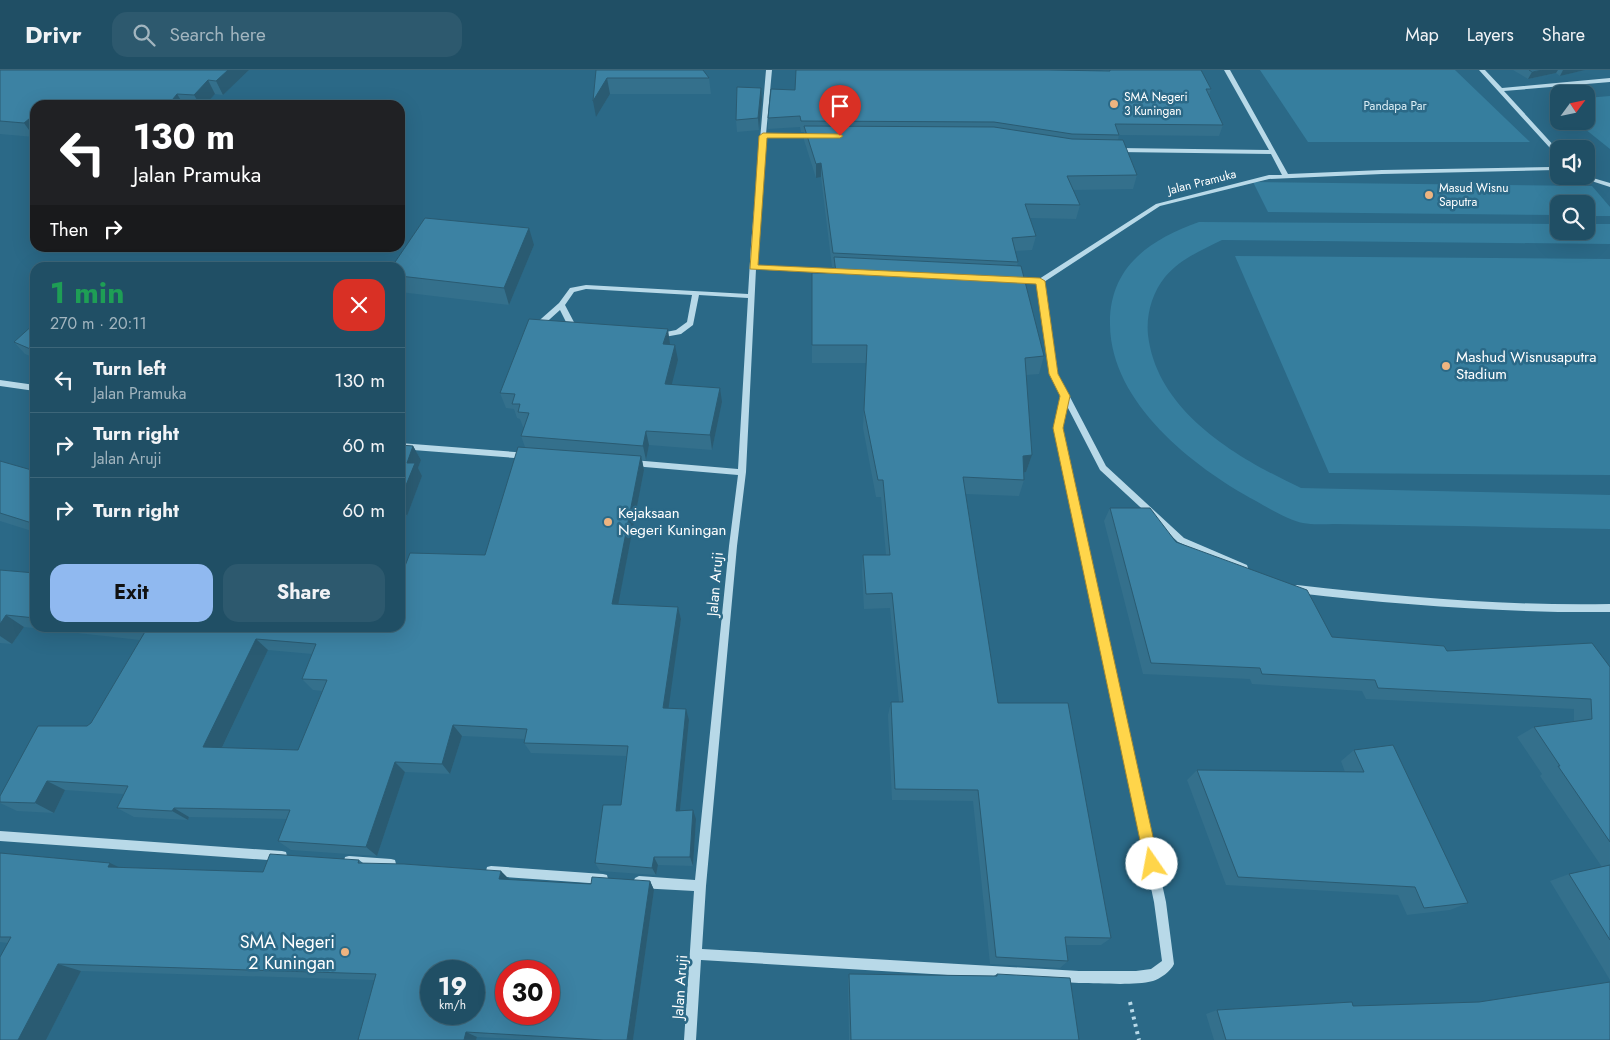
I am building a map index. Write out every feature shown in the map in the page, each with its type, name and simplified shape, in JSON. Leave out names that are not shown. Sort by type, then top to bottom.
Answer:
[{"type":"street","name":"Jalan Aruji","points":[[690,1040],[700,886],[732,546],[742,472],[753,267],[769,70]]},
{"type":"street","points":[[1227,70],[1286,176]]},
{"type":"street","name":"Jalan Pramuka","points":[[1482,70],[1550,145]]},
{"type":"street","points":[[1500,90],[1610,80]]},
{"type":"street","points":[[763,136],[823,136]]},
{"type":"street","points":[[1108,150],[1273,152]]},
{"type":"street","name":"Jalan Pramuka","points":[[1040,281],[1158,205],[1269,176],[1382,172],[1550,170]]},
{"type":"street","points":[[1595,181],[1610,185]]},
{"type":"street","points":[[753,267],[852,272]]},
{"type":"street","points":[[1001,279],[1040,281],[1054,374],[1102,468],[1181,540],[1254,572]]},
{"type":"street","points":[[537,326],[561,305],[572,290],[586,287],[752,296]]},
{"type":"street","points":[[652,337],[678,332],[690,323],[696,292]]},
{"type":"street","points":[[561,305],[573,328],[582,330]]},
{"type":"street","points":[[0,383],[30,387]]},
{"type":"street","points":[[696,954],[1079,977],[1153,975],[1168,964],[1160,902],[1058,428],[1065,396]]},
{"type":"street","points":[[405,446],[533,456]]},
{"type":"street","points":[[621,462],[742,472]]},
{"type":"street","points":[[1290,589],[1402,601],[1534,607],[1610,608]]},
{"type":"street","points":[[0,836],[296,857]]},
{"type":"street","points":[[335,860],[404,865]]},
{"type":"street","points":[[483,870],[611,880]]},
{"type":"street","points":[[631,881],[700,886]]},
{"type":"path","points":[[1124,977],[1139,1040]]},
{"type":"green space","name":"Pandapa Par","points":[[1260,70],[1455,70],[1530,142],[1308,142]]},
{"type":"green space","points":[[1610,96],[1610,149],[1586,130],[1595,130],[1595,97]]},
{"type":"green space","name":"Masud Wisnu Saputra","points":[[1253,182],[1592,186],[1610,207],[1610,216],[1595,216],[1595,195],[1550,195],[1550,215],[1268,212]]},
{"type":"green space","points":[[1199,222],[1550,224],[1550,240],[1595,240],[1595,224],[1610,224],[1610,244],[1222,240],[1184,260],[1160,283],[1153,297],[1149,312],[1148,335],[1155,362],[1167,387],[1183,409],[1227,447],[1276,476],[1301,488],[1610,495],[1610,529],[1307,524],[1292,520],[1273,511],[1207,470],[1182,451],[1160,430],[1140,406],[1124,381],[1114,354],[1110,325],[1111,305],[1116,287],[1135,258],[1149,247],[1181,229]]},
{"type":"green space","name":"Mashud Wisnusaputra Stadium","points":[[1235,256],[1610,259],[1610,475],[1329,473]]},
{"type":"building","points":[[0,70],[228,70],[216,81],[208,80],[194,95],[177,94],[172,100],[30,100],[30,118],[24,123],[0,121]]},
{"type":"building","points":[[596,70],[703,70],[709,78],[607,78],[593,101]]},
{"type":"building","points":[[796,70],[1201,70],[1211,89],[1206,89],[1223,125],[1115,124],[1119,135],[1072,134],[994,122],[801,121],[800,116],[768,118],[771,89],[795,90]]},
{"type":"building","points":[[737,87],[761,88],[758,118],[736,120]]},
{"type":"building","points":[[804,126],[994,127],[1072,139],[1123,140],[1137,175],[1067,176],[1080,205],[1025,204],[1036,236],[1012,238],[1018,262],[833,253],[821,163],[816,164]]},
{"type":"building","points":[[425,218],[529,228],[504,288],[405,277],[405,262],[395,262],[402,252],[405,252],[405,247]]},
{"type":"building","points":[[834,257],[1021,266],[1044,356],[1025,358],[1032,455],[1023,456],[1024,480],[963,477],[998,703],[1068,703],[1111,938],[1065,937],[1068,961],[996,957],[978,790],[895,789],[891,702],[903,702],[892,593],[866,594],[863,555],[890,555],[883,480],[878,480],[864,410],[867,345],[812,345],[812,273],[836,273]]},
{"type":"building","points":[[529,319],[668,329],[663,344],[675,345],[665,384],[720,388],[710,435],[646,431],[643,446],[521,436],[529,413],[518,412],[520,404],[512,404],[515,394],[500,393]]},
{"type":"building","points":[[30,328],[30,349],[14,342]]},
{"type":"building","points":[[405,445],[413,446],[407,463],[415,463],[405,488]]},
{"type":"building","points":[[518,447],[641,456],[612,604],[678,607],[663,708],[686,709],[676,811],[693,810],[690,857],[654,857],[652,868],[595,863],[603,805],[621,805],[628,746],[524,743],[527,729],[453,725],[442,764],[395,762],[366,847],[278,841],[290,810],[174,808],[172,811],[117,808],[128,786],[47,781],[35,803],[0,802],[0,796],[38,726],[87,726],[91,723],[145,632],[405,632],[405,566],[410,553],[485,555]],"holes":[[[256,639],[316,644],[302,679],[327,680],[298,750],[203,747]]]},
{"type":"building","points":[[0,461],[30,470],[30,522],[0,513]]},
{"type":"building","points":[[1110,508],[1150,508],[1176,542],[1307,590],[1332,637],[1444,646],[1447,651],[1592,643],[1610,667],[1610,842],[1534,727],[1592,719],[1591,699],[1378,688],[1375,680],[1262,674],[1260,668],[1151,663]]},
{"type":"building","points":[[0,570],[30,573],[30,617],[6,615],[0,624]]},
{"type":"building","points":[[1393,745],[1468,903],[1424,908],[1415,887],[1238,877],[1197,770],[1364,772],[1354,750]]},
{"type":"building","name":"SMA Negeri 2 Kuningan","points":[[0,853],[110,863],[108,867],[263,872],[270,854],[359,860],[358,863],[404,864],[501,871],[499,879],[591,884],[592,877],[650,881],[627,1040],[466,1032],[464,1040],[358,1040],[376,974],[58,964],[18,1040],[0,1040],[0,957],[11,937],[0,937]]},
{"type":"building","points":[[1610,865],[1610,940],[1569,874]]},
{"type":"building","points":[[849,974],[997,976],[997,974],[1070,978],[1079,1040],[851,1040]]},
{"type":"building","points":[[1610,982],[1610,1040],[1226,1040],[1217,1010],[1352,1002],[1353,1006],[1479,1002]]},
{"type":"place","name":"SMA Negeri 3 Kuningan","points":[[1114,104]]},
{"type":"place","name":"Masud Wisnu Saputra","points":[[1429,195]]},
{"type":"place","name":"Mashud Wisnusaputra Stadium","points":[[1446,366]]},
{"type":"place","name":"Kejaksaan Negeri Kuningan","points":[[608,522]]},
{"type":"place","name":"SMA Negeri 2 Kuningan","points":[[345,952]]},
{"type":"route","points":[[840,136],[763,136],[753,267],[1040,281],[1054,374],[1065,396],[1058,428],[1152,864]]}]
